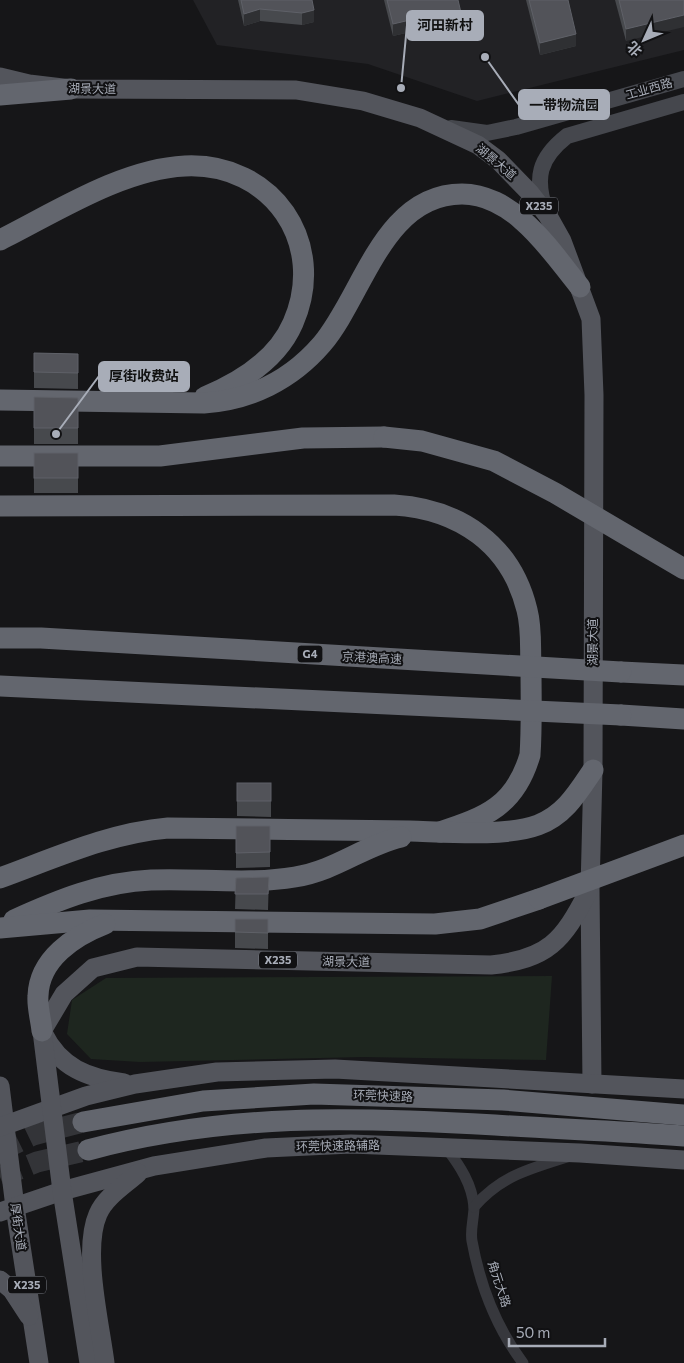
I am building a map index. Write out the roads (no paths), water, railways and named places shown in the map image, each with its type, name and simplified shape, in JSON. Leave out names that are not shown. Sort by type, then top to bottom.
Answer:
[{"type":"highway","points":[[0,94],[71,89]]},
{"type":"highway","points":[[0,240],[105,188],[142,173],[163,168],[206,167],[228,170],[252,181],[270,194],[285,211],[296,231],[302,251],[303,288],[292,324],[283,341],[258,367],[222,390],[190,404]]},
{"type":"highway","points":[[0,400],[190,404],[229,401],[265,389],[294,370],[321,345],[332,331],[386,239],[406,218],[428,202],[453,194],[469,194],[487,198],[523,220],[580,287]]},
{"type":"highway","points":[[0,456],[160,456],[303,438],[384,437],[422,441],[494,461],[555,493],[684,569]]},
{"type":"highway","points":[[0,506],[394,505],[434,511],[471,528],[488,541],[513,574],[528,612],[530,632],[530,755],[524,773],[515,790],[489,814],[431,832],[373,846],[335,866],[314,874],[279,879],[134,881],[67,896],[0,927]]},
{"type":"highway","name":"京港澳高速","points":[[0,638],[51,639],[684,675]]},
{"type":"highway","points":[[0,686],[684,719]]},
{"type":"highway","points":[[0,878],[107,838],[145,830],[168,828],[431,832],[499,831],[537,826],[553,818],[566,807],[593,770]]},
{"type":"highway","points":[[0,927],[115,920],[435,924],[480,919],[684,846]]},
{"type":"highway","points":[[42,1031],[38,996],[43,974],[64,946],[84,932],[115,920]]},
{"type":"highway","name":"环莞快速路","points":[[83,1122],[203,1101],[314,1094],[502,1100],[684,1115]]},
{"type":"highway","name":"环莞快速路","points":[[88,1150],[163,1132],[255,1121],[305,1119],[422,1121],[684,1136]]},
{"type":"main road","name":"湖景大道","points":[[0,77],[29,84],[71,89],[296,90],[363,101],[420,118],[478,145],[498,160],[548,216],[562,241],[590,319],[594,395],[593,770],[590,889],[576,914],[557,941],[545,950],[511,962],[491,964],[137,957],[114,961],[93,968],[64,994],[42,1031]]},
{"type":"main road","points":[[590,889],[592,1084]]},
{"type":"main road","points":[[42,1031],[57,1054],[82,1073],[97,1079],[135,1084]]},
{"type":"main road","points":[[42,1031],[50,1108],[89,1363]]},
{"type":"main road","points":[[3,1126],[86,1096],[135,1084],[217,1072],[335,1069],[684,1089]]},
{"type":"main road","name":"厚街大道","points":[[0,1088],[7,1210],[32,1321],[39,1363]]},
{"type":"main road","name":"环莞快速路辅路","points":[[7,1210],[62,1191],[142,1170],[185,1160],[266,1148],[351,1144],[580,1153],[684,1160]]},
{"type":"main road","points":[[105,1363],[92,1263],[91,1245],[94,1228],[98,1213],[106,1201],[142,1170]]},
{"type":"main road","points":[[0,1280],[12,1290],[32,1321]]},
{"type":"street","name":"工业西路","points":[[439,126],[487,133],[516,127],[684,80]]},
{"type":"street","name":"工业西路","points":[[548,216],[539,181],[543,164],[552,148],[567,136],[684,102]]},
{"type":"street","name":"角元大路","points":[[447,1149],[465,1176],[474,1207],[472,1238],[479,1276],[494,1316],[519,1362]]},
{"type":"street","points":[[474,1207],[486,1193],[511,1176],[580,1153]]},
{"type":"tunnel","points":[[0,1151],[33,1135],[83,1122]]},
{"type":"tunnel","points":[[0,1177],[37,1162],[88,1150]]},
{"type":"place","name":"一带物流园","points":[[485,57]]},
{"type":"place","name":"河田新村","points":[[401,88]]},
{"type":"place","name":"厚街收费站","points":[[56,434]]}]
